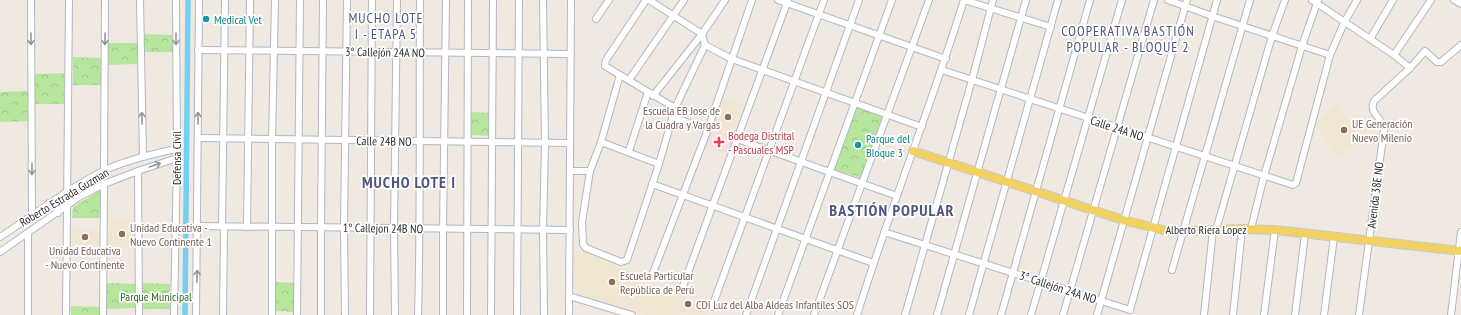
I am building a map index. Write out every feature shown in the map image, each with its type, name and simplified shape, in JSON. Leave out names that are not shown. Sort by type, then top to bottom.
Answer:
[{"type":"main road","name":"Alberto Riera Lopez","points":[[913,152],[1123,220],[1154,228],[1182,231],[1246,229],[1275,230],[1460,251]]},
{"type":"street","points":[[31,0],[32,216]]},
{"type":"street","points":[[66,315],[67,206],[71,190],[69,0]]},
{"type":"street","points":[[104,171],[105,0]]},
{"type":"street","points":[[140,0],[143,156]]},
{"type":"street","name":"Defensa Civil","points":[[174,315],[176,0]]},
{"type":"street","name":"Defensa Civil","points":[[196,315],[199,0]]},
{"type":"street","points":[[223,315],[225,0]]},
{"type":"street","points":[[247,228],[250,0]]},
{"type":"street","points":[[272,315],[272,140],[275,0]]},
{"type":"street","points":[[297,315],[297,140],[300,0]]},
{"type":"street","points":[[322,315],[320,227],[323,0]]},
{"type":"street","points":[[345,315],[344,227],[347,0]]},
{"type":"street","points":[[370,315],[372,0]]},
{"type":"street","points":[[395,315],[394,228],[397,0]]},
{"type":"street","points":[[418,315],[421,229],[419,142],[420,0]]},
{"type":"street","points":[[443,315],[446,0]]},
{"type":"street","points":[[467,315],[468,0]]},
{"type":"street","points":[[491,315],[493,0]]},
{"type":"street","points":[[517,315],[519,0]]},
{"type":"street","points":[[542,0],[545,143],[543,231],[544,315]]},
{"type":"street","points":[[569,315],[571,0]]},
{"type":"street","points":[[596,19],[609,0]]},
{"type":"street","points":[[620,75],[601,142],[590,171],[582,222],[584,247],[621,262],[627,260],[659,164],[675,108],[705,45],[702,34],[674,15],[647,0],[606,60],[605,66],[629,80],[650,94],[675,108]]},
{"type":"street","points":[[629,80],[684,0]]},
{"type":"street","points":[[629,152],[650,94],[702,34],[725,0]]},
{"type":"street","points":[[653,272],[684,195],[752,0]]},
{"type":"street","points":[[778,0],[788,2],[946,59]]},
{"type":"street","points":[[712,307],[824,0]]},
{"type":"street","points":[[746,315],[859,0]]},
{"type":"street","points":[[778,315],[892,0]]},
{"type":"street","points":[[814,315],[929,0]]},
{"type":"street","points":[[857,315],[873,263],[946,59],[964,0],[1051,27]]},
{"type":"street","points":[[905,315],[972,80],[993,0]]},
{"type":"street","points":[[937,315],[1026,0]]},
{"type":"street","points":[[968,315],[1058,0]]},
{"type":"street","points":[[1001,315],[1090,0]]},
{"type":"street","points":[[1031,315],[1122,0]]},
{"type":"street","points":[[1063,315],[1154,0]]},
{"type":"street","points":[[1168,0],[1186,3],[1212,16],[1330,55],[1344,23],[1357,0]]},
{"type":"street","name":"3° Callejón 24A NO","points":[[884,232],[1130,310],[1217,0]]},
{"type":"street","points":[[1172,270],[1182,231],[1250,0]]},
{"type":"street","points":[[1204,315],[1215,230],[1235,167],[1272,36],[1285,0]]},
{"type":"street","points":[[1370,39],[1393,0]]},
{"type":"street","points":[[1394,55],[1431,0]]},
{"type":"street","points":[[1454,0],[1461,4]]},
{"type":"street","points":[[1233,315],[1246,229],[1264,176],[1316,1],[1344,23],[1394,55],[1410,68]]},
{"type":"street","points":[[682,289],[788,2]]},
{"type":"street","points":[[1097,315],[1186,3]]},
{"type":"street","points":[[705,45],[732,59],[922,128]]},
{"type":"street","name":"Avenida 38E NO","points":[[1359,315],[1370,241],[1384,126],[1373,111],[1372,106],[1374,101],[1410,68],[1425,51],[1437,62],[1441,62],[1461,45]]},
{"type":"street","name":"3° Callejón 24A NO","points":[[198,50],[571,54]]},
{"type":"street","name":"Calle 24A NO","points":[[942,70],[1176,148],[1293,185],[1296,183],[1330,55]]},
{"type":"street","points":[[672,117],[708,128]]},
{"type":"street","name":"Calle 24B NO","points":[[198,138],[249,140],[570,143]]},
{"type":"street","points":[[737,139],[897,196]]},
{"type":"street","points":[[601,142],[659,164]]},
{"type":"street","name":"Roberto Estrada Guzman","points":[[0,237],[49,203],[104,171],[143,156],[176,148]]},
{"type":"street","name":"Roberto Estrada Guzman","points":[[0,252],[79,197],[104,184],[138,170],[176,158]]},
{"type":"street","points":[[138,170],[139,315]]},
{"type":"street","points":[[570,171],[590,171]]},
{"type":"street","points":[[103,315],[104,184]]},
{"type":"street","points":[[652,184],[873,263]]},
{"type":"street","points":[[71,190],[75,197],[79,197]]},
{"type":"street","points":[[49,203],[57,204],[58,213]]},
{"type":"street","points":[[569,221],[582,222]]},
{"type":"street","name":"1° Callejon 24B NO","points":[[197,226],[247,228],[370,227],[421,229],[517,229],[543,231],[570,230]]},
{"type":"street","points":[[1264,315],[1275,230]]},
{"type":"street","points":[[1451,315],[1460,251],[1461,232]]},
{"type":"street","points":[[28,233],[28,315]]},
{"type":"street","points":[[1295,315],[1305,234]]},
{"type":"street","points":[[1324,315],[1334,237]]},
{"type":"street","points":[[569,296],[632,315]]},
{"type":"shaded area","name":"Escuela EB Jose de la Cuadra y Vargas","points":[[721,97],[746,106],[736,137],[711,127]]},
{"type":"shaded area","name":"UE Generación Nuevo Milenio","points":[[1336,103],[1356,129],[1364,123],[1371,130],[1338,157],[1315,125]]},
{"type":"shaded area","name":"Bodega Distrital - Pascuales MSP","points":[[711,128],[735,137],[728,155],[703,146]]},
{"type":"shaded area","name":"Unidad Educativa - Nuevo Continente 1","points":[[108,219],[136,219],[136,249],[108,249]]},
{"type":"shaded area","name":"Unidad Educativa - Nuevo Continente","points":[[69,229],[100,230],[101,244],[70,244]]},
{"type":"shaded area","name":"Escuela Particular República de Perú","points":[[574,250],[579,250],[629,270],[682,300],[678,311],[680,315],[646,315],[578,296],[575,293]]},
{"type":"shaded area","points":[[1019,258],[1028,261],[1024,274],[1015,271]]},
{"type":"shaded area","name":"CDI Luz del Alba Aldeas Infantiles SOS","points":[[683,300],[707,308],[705,315],[689,315],[679,312]]},
{"type":"green space","points":[[144,34],[174,35],[173,52],[144,52]]},
{"type":"green space","points":[[107,43],[137,43],[137,64],[107,65]]},
{"type":"green space","points":[[73,57],[102,58],[102,85],[73,85]]},
{"type":"green space","points":[[64,73],[64,104],[35,104],[35,74]]},
{"type":"green space","points":[[29,91],[29,121],[0,122],[0,92]]},
{"type":"green space","points":[[855,106],[884,116],[861,178],[832,169]]},
{"type":"green space","points":[[470,112],[491,113],[491,136],[469,135]]},
{"type":"green space","points":[[101,190],[101,218],[72,218],[73,207]]},
{"type":"green space","points":[[275,282],[295,283],[295,312],[275,311]]},
{"type":"green space","name":"Parque Municipal","points":[[107,283],[135,284],[135,308],[107,309]]},
{"type":"green space","name":"Parque Municipal","points":[[142,283],[170,284],[170,309],[142,309]]},
{"type":"green space","name":"Parque Municipal","points":[[71,306],[99,307],[99,315],[71,315]]},
{"type":"waterway","points":[[185,315],[188,0]]},
{"type":"place","name":"Medical Vet","points":[[206,19]]},
{"type":"place","name":"Escuela EB Jose de la Cuadra y Vargas","points":[[728,117]]},
{"type":"place","name":"UE Generación Nuevo Milenio","points":[[1344,130]]},
{"type":"place","name":"Bodega Distrital - Pascuales MSP","points":[[719,142]]},
{"type":"place","name":"Parque del Bloque 3","points":[[858,145]]},
{"type":"place","name":"Unidad Educativa - Nuevo Continente 1","points":[[122,234]]},
{"type":"place","name":"Unidad Educativa - Nuevo Continente","points":[[85,237]]},
{"type":"place","name":"Escuela Particular República de Perú","points":[[612,282]]},
{"type":"place","name":"CDI Luz del Alba Aldeas Infantiles SOS","points":[[688,304]]},
{"type":"district","name":"MUCHO LOTE I - ETAPA 5","points":[[386,26]]},
{"type":"district","name":"COOPERATIVA BASTIÓN POPULAR - BLOQUE 2","points":[[1128,40]]},
{"type":"district","name":"MUCHO LOTE I","points":[[409,182]]},
{"type":"district","name":"BASTIÓN POPULAR","points":[[892,210]]}]
